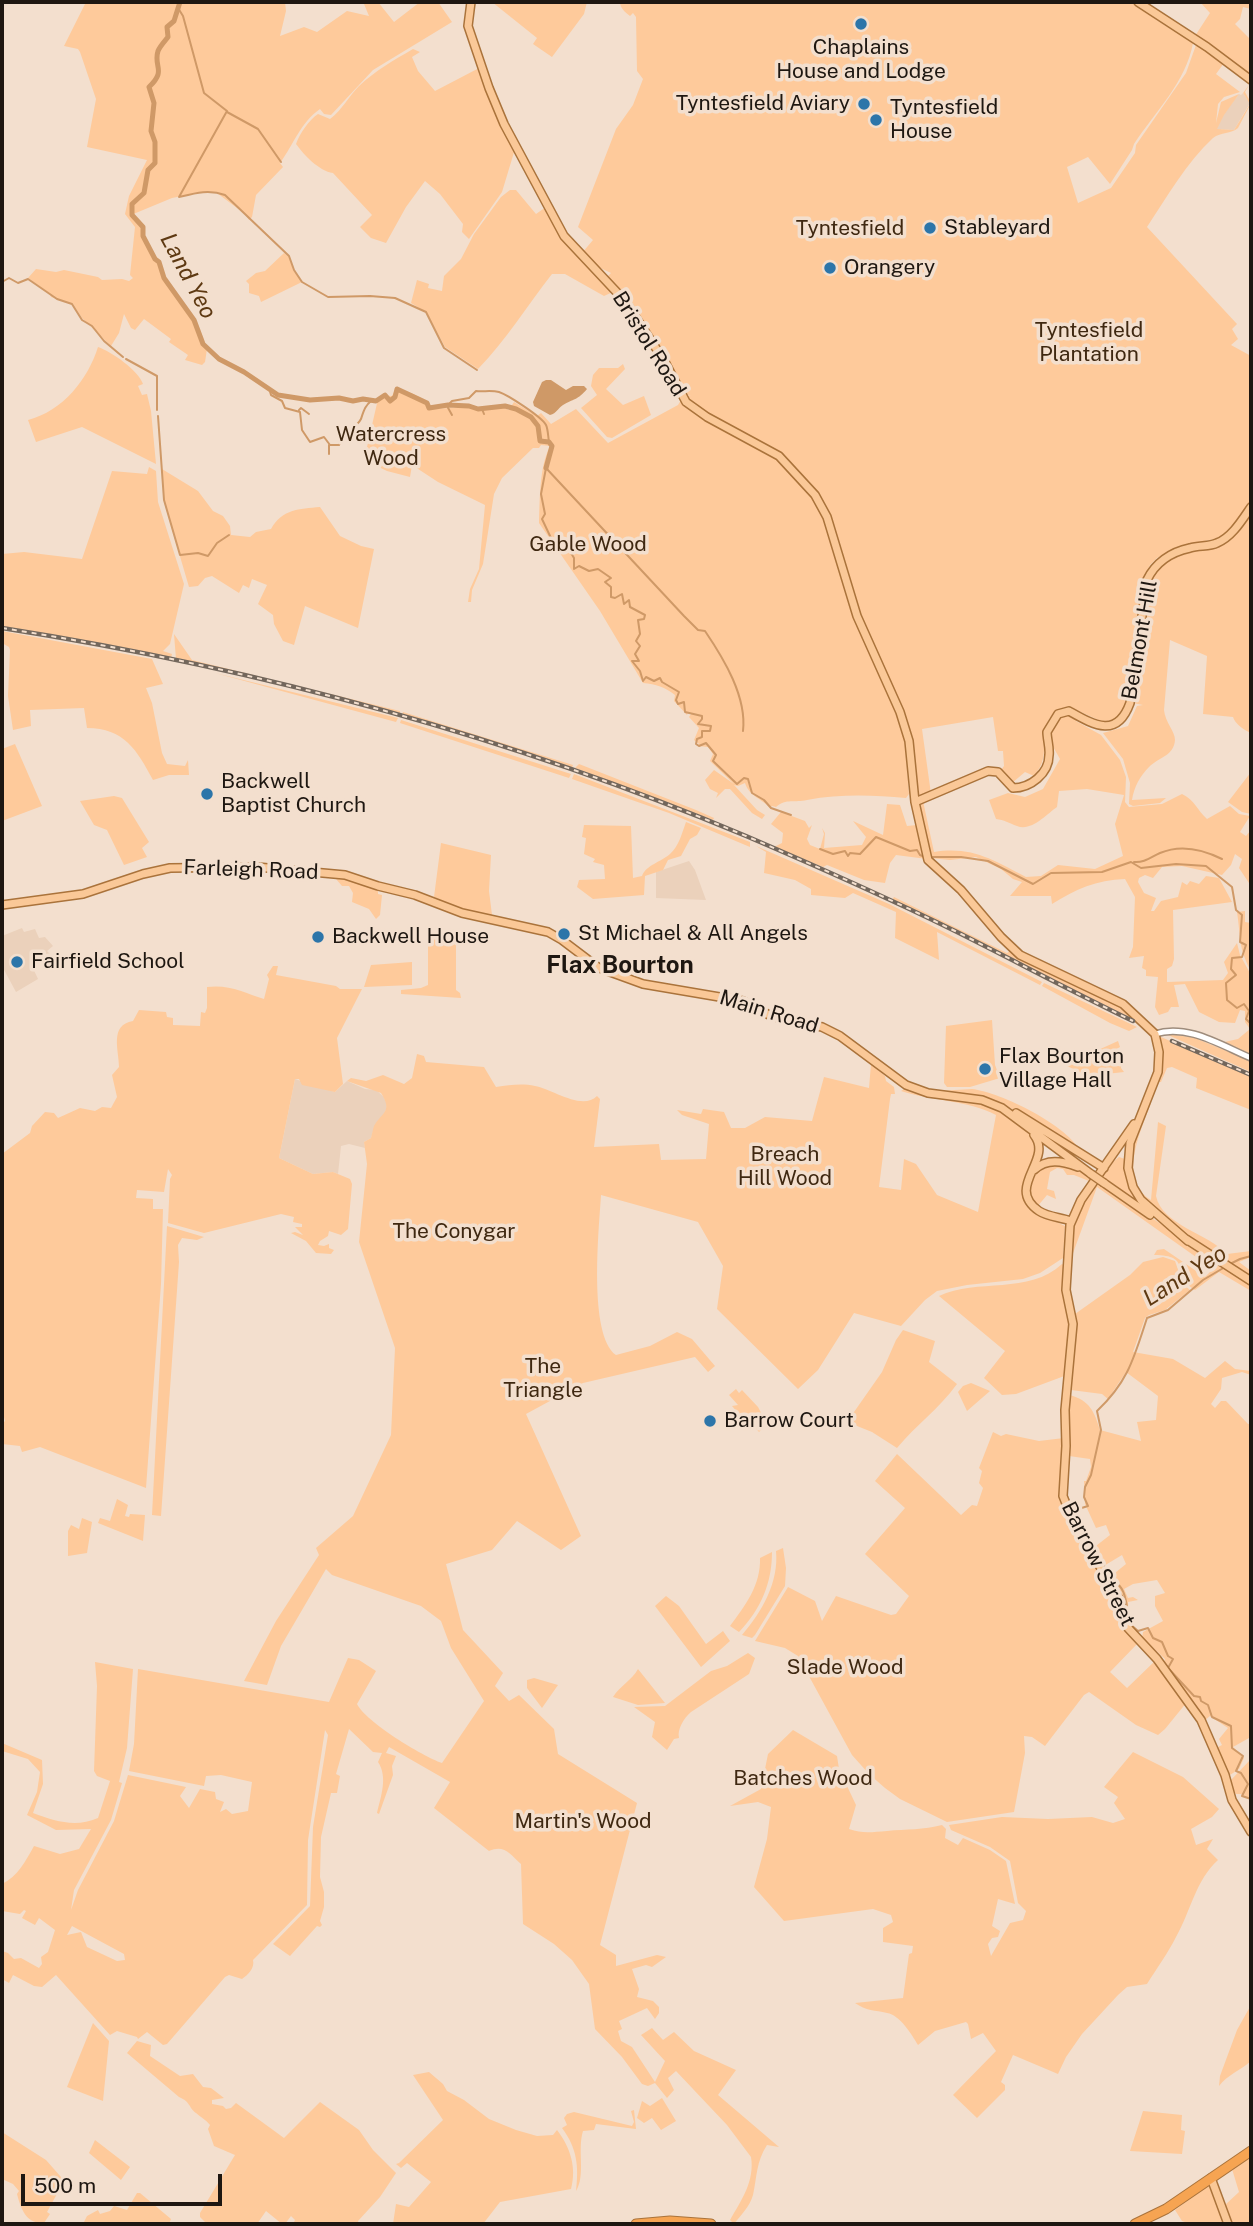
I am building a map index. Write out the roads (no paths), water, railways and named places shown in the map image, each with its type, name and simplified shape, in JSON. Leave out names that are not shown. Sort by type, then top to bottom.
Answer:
[{"type":"highway","points":[[1135,2224],[1166,2209],[1251,2151]]},
{"type":"highway","points":[[636,2224],[670,2221],[711,2224]]},
{"type":"main road","name":"Bristol Road","points":[[471,2],[468,26],[489,88],[504,124],[564,236],[625,301],[665,362],[686,402],[707,417],[779,456],[815,495],[827,517],[857,616],[900,712],[909,741],[915,802],[927,857],[966,895],[1020,955],[1123,1003],[1155,1034]]},
{"type":"main road","points":[[1138,2],[1207,47],[1251,80]]},
{"type":"main road","name":"Belmont Hill","points":[[915,802],[988,771],[998,772],[1013,788],[1032,783],[1048,762],[1047,732],[1058,714],[1069,711],[1100,726],[1112,726],[1120,721],[1130,703],[1147,580],[1152,571],[1168,556],[1189,548],[1213,545],[1225,539],[1251,507]]},
{"type":"main road","name":"Farleigh Road","points":[[2,905],[83,894],[143,874],[194,866],[257,867],[335,873],[378,886]]},
{"type":"main road","name":"Main Road","points":[[378,886],[415,894],[472,915],[548,932],[599,968],[643,984],[743,1001],[771,1016],[822,1027],[840,1036],[898,1081],[912,1088],[992,1103]]},
{"type":"main road","points":[[1155,1034],[1159,1052],[1158,1072],[1130,1143],[1129,1174],[1141,1200],[1188,1241]]},
{"type":"main road","points":[[992,1103],[1109,1161]]},
{"type":"main road","points":[[992,1103],[1188,1241],[1251,1281]]},
{"type":"main road","points":[[1109,1161],[1143,1108]]},
{"type":"main road","points":[[1024,1124],[1037,1138],[1040,1148],[1028,1178],[1027,1191],[1032,1205],[1041,1212],[1068,1221]]},
{"type":"main road","points":[[1109,1161],[1125,1140],[1130,1143]]},
{"type":"main road","points":[[1109,1161],[1128,1153]]},
{"type":"main road","points":[[1028,1178],[1037,1167],[1053,1161],[1091,1174]]},
{"type":"main road","name":"Barrow Street","points":[[1109,1161],[1068,1221],[1066,1290],[1073,1324],[1065,1418],[1064,1500],[1119,1599],[1128,1628],[1157,1659],[1201,1720],[1226,1775],[1232,1800],[1251,1832]]},
{"type":"main road","points":[[1211,2178],[1228,2224]]},
{"type":"street","points":[[1155,1034],[1166,1030],[1185,1032],[1251,1058]]},
{"type":"waterway","name":"Land Yeo","points":[[180,2],[174,21],[167,27],[168,37],[158,51],[158,72],[149,87],[154,103],[151,131],[155,142],[155,163],[148,170],[144,193],[132,204],[132,215],[143,227],[143,236],[159,262],[164,278],[194,320],[203,344],[219,359],[278,395],[310,400],[339,398],[353,401],[376,401],[385,395],[390,401],[395,397],[397,389],[427,403],[429,408],[448,405],[478,409],[505,406],[516,409],[531,417],[538,426],[540,441],[549,442],[552,446],[546,468]]},
{"type":"waterway","points":[[178,8],[183,16],[204,93],[227,111],[179,197],[208,192],[225,195],[289,256],[302,282],[328,297],[395,298],[426,312],[444,348],[477,370]]},
{"type":"waterway","points":[[227,112],[258,129],[281,162]]},
{"type":"waterway","points":[[2,282],[9,278],[18,283],[28,279],[57,299],[72,304],[82,320],[92,326],[104,341],[123,357]]},
{"type":"waterway","points":[[126,359],[157,376],[157,410]]},
{"type":"waterway","points":[[269,388],[271,395],[282,401],[285,408],[300,412],[302,430],[310,442],[324,437],[330,445],[339,445],[342,438],[352,432],[372,400]]},
{"type":"waterway","points":[[448,405],[452,401],[469,398],[476,391],[499,392],[543,421],[547,427],[549,442]]},
{"type":"waterway","points":[[447,406],[452,415]]},
{"type":"waterway","points":[[299,410],[301,408],[309,414]]},
{"type":"waterway","name":"Land Yeo","points":[[482,409],[484,414]]},
{"type":"waterway","points":[[158,416],[164,500],[180,555],[198,553],[208,556],[217,543],[229,535]]},
{"type":"waterway","points":[[329,445],[329,454]]},
{"type":"waterway","name":"Land Yeo","points":[[546,468],[541,494],[545,514],[542,519],[551,538],[559,541],[560,549],[568,548],[574,558],[574,569],[579,566],[589,571],[598,569],[611,578],[605,582],[611,587],[611,597],[622,594],[624,604],[629,600],[630,607],[645,615],[644,619],[638,620],[640,634],[636,641],[640,646],[635,654],[639,661],[632,661],[640,671],[643,681],[646,677],[654,681],[660,678],[679,692],[676,700],[678,704],[684,702],[685,712],[702,716],[698,724],[711,726],[710,731],[702,731],[702,737],[697,739],[696,744],[699,746],[706,743],[716,755],[713,761],[737,784],[744,778],[748,779],[752,793],[771,808],[791,815]]},
{"type":"waterway","points":[[546,468],[684,616],[698,630],[705,631],[720,654],[738,692],[743,731]]},
{"type":"waterway","name":"Land Yeo","points":[[820,849],[833,854],[845,851],[848,856],[850,853],[860,854],[876,837],[910,851],[917,850],[925,857]]},
{"type":"waterway","points":[[1134,862],[1144,861],[1168,850],[1184,848],[1199,850],[1222,859]]},
{"type":"waterway","name":"Land Yeo","points":[[931,857],[961,857],[988,861],[1033,884],[1051,873],[1102,872],[1131,862],[1141,868],[1176,864],[1206,866],[1232,887],[1236,910],[1242,915],[1240,942],[1246,945],[1242,957],[1232,958],[1231,969],[1236,975],[1226,983],[1227,1000],[1237,1008],[1244,1004],[1249,1011],[1246,1019],[1251,1024]]},
{"type":"waterway","name":"Land Yeo","points":[[1230,1264],[1251,1256]]},
{"type":"waterway","name":"Land Yeo","points":[[1072,1511],[1088,1506],[1084,1497],[1085,1487],[1091,1475],[1101,1430],[1097,1411],[1123,1379],[1134,1357],[1147,1318],[1168,1310],[1203,1280],[1225,1267]]},
{"type":"waterway","name":"Land Yeo","points":[[1111,1579],[1123,1591],[1129,1619]]},
{"type":"waterway","name":"Land Yeo","points":[[1130,1624],[1138,1631],[1148,1628],[1153,1638],[1162,1642],[1168,1656],[1173,1659],[1168,1668],[1194,1696],[1200,1697],[1201,1701],[1208,1705],[1212,1717],[1231,1726],[1232,1748],[1243,1756],[1236,1771],[1241,1773],[1248,1784],[1242,1796],[1251,1799]]},
{"type":"railway","points":[[2,628],[192,663],[286,685],[473,737],[565,767],[656,800],[825,870],[955,931],[1133,1021]]},
{"type":"railway","points":[[1172,1041],[1251,1075]]},
{"type":"place","name":"Chaplains House and Lodge","points":[[861,24]]},
{"type":"place","name":"Tyntesfield Aviary","points":[[864,104]]},
{"type":"place","name":"Tyntesfield House","points":[[876,120]]},
{"type":"place","name":"Stableyard","points":[[930,228]]},
{"type":"place","name":"Orangery","points":[[830,268]]},
{"type":"place","name":"Backwell Baptist Church","points":[[207,794]]},
{"type":"place","name":"St Michael & All Angels","points":[[564,934]]},
{"type":"place","name":"Backwell House","points":[[318,937]]},
{"type":"place","name":"Fairfield School","points":[[17,962]]},
{"type":"place","name":"Flax Bourton Village Hall","points":[[985,1069]]},
{"type":"place","name":"Barrow Court","points":[[710,1421]]},
{"type":"district","name":"Flax Bourton","points":[[620,966]]},
{"type":"park label","name":"Tyntesfield","points":[[850,229]]},
{"type":"park label","name":"Tyntesfield Plantation","points":[[1089,343]]},
{"type":"park label","name":"Watercress Wood","points":[[391,447]]},
{"type":"park label","name":"Gable Wood","points":[[588,545]]},
{"type":"park label","name":"Breach Hill Wood","points":[[785,1167]]},
{"type":"park label","name":"The Conygar","points":[[454,1232]]},
{"type":"park label","name":"The Triangle","points":[[543,1379]]},
{"type":"park label","name":"Slade Wood","points":[[845,1668]]},
{"type":"park label","name":"Batches Wood","points":[[803,1779]]},
{"type":"park label","name":"Martin's Wood","points":[[583,1822]]}]
